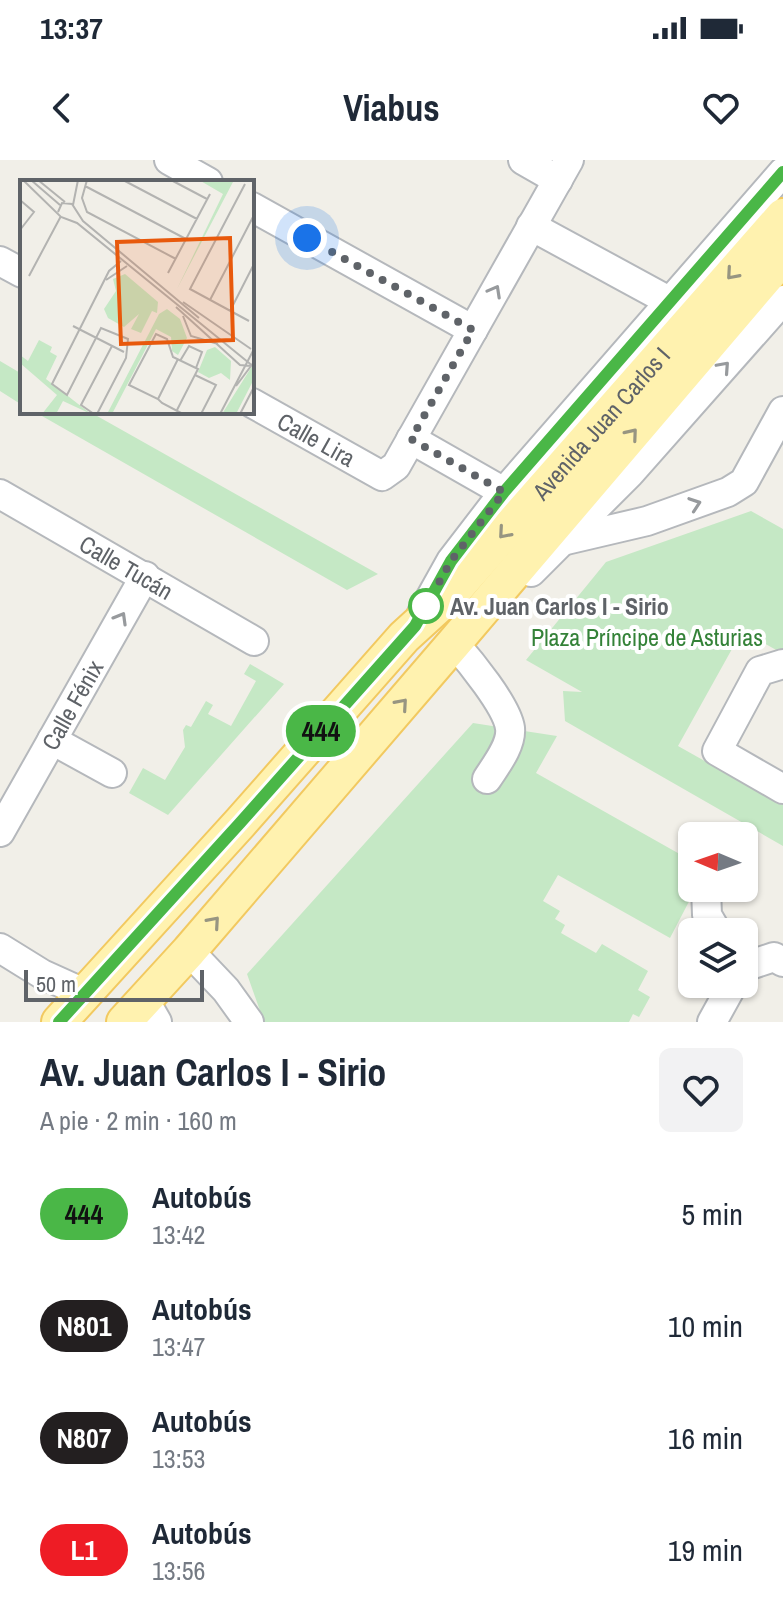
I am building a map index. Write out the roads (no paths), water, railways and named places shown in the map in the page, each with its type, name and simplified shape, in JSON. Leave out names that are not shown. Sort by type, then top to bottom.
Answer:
[{"type":"main road","name":"Avenida Juan Carlos I","points":[[59,1022],[415,626],[449,596],[783,216]]},
{"type":"main road","name":"Avenida Juan Carlos I","points":[[142,1015],[189,951],[783,257]]},
{"type":"street","points":[[169,160],[204,180]]},
{"type":"street","points":[[504,492],[411,439],[564,170],[523,160]]},
{"type":"street","name":"Avenida Juan Carlos I","points":[[415,626],[451,561],[504,492],[783,172]]},
{"type":"street","points":[[254,208],[473,330]]},
{"type":"street","points":[[531,226],[669,301]]},
{"type":"street","points":[[0,261],[20,272]]},
{"type":"street","name":"Avenida Juan Carlos I","points":[[454,643],[566,540],[630,473],[783,300]]},
{"type":"street","name":"Calle Lira","points":[[254,404],[382,476],[396,466],[411,439]]},
{"type":"street","name":"Avenida Juan Carlos I","points":[[566,540],[647,521],[728,492],[744,482],[783,411]]},
{"type":"street","name":"Calle Tucán","points":[[0,494],[254,641]]},
{"type":"street","name":"Calle Fénix","points":[[0,832],[145,576]]},
{"type":"street","points":[[454,643],[476,667],[510,727],[508,744],[487,779]]},
{"type":"street","points":[[783,664],[760,671],[717,751],[783,789]]},
{"type":"street","points":[[52,740],[112,773]]},
{"type":"street","points":[[0,948],[42,974],[84,993]]},
{"type":"street","points":[[189,951],[226,990],[249,1022]]},
{"type":"street","points":[[758,959],[774,957],[783,962]]},
{"type":"street","points":[[712,1022],[725,998]]},
{"type":"place","name":"Av. Juan Carlos I - Sirio","points":[[426,606]]},
{"type":"park label","name":"Plaza Príncipe de Asturias","points":[[647,637]]}]
